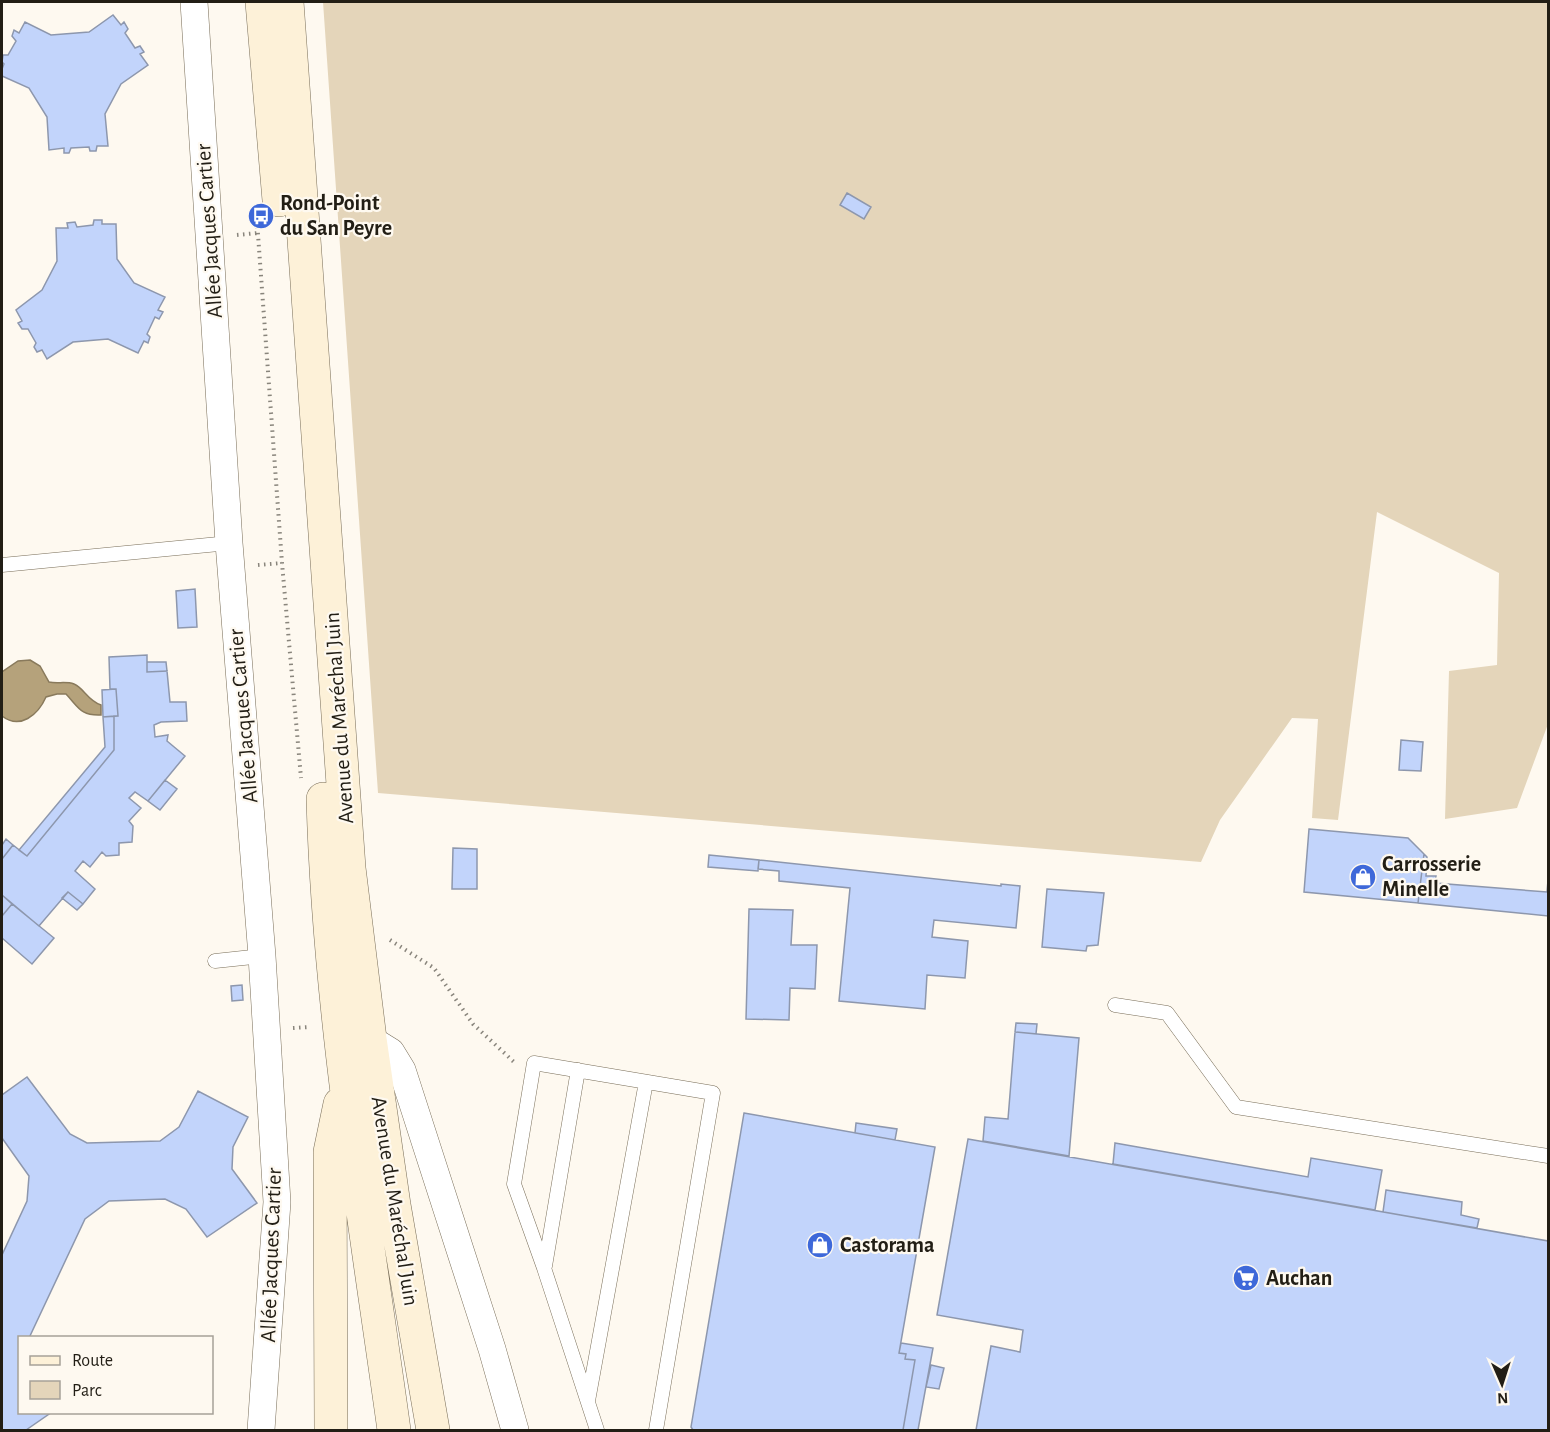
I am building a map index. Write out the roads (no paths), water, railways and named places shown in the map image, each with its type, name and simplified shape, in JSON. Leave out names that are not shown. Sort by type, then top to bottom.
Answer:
[{"type":"main road","name":"Avenue du Maréchal Juin","points":[[262,2],[322,748],[328,909],[345,1082],[394,1431]]},
{"type":"main road","name":"Avenue du Maréchal Juin","points":[[287,2],[349,857],[370,1039],[394,1205],[433,1431]]},
{"type":"main road","points":[[331,1431],[330,1152],[345,1082]]},
{"type":"street","name":"Allée Jacques Cartier","points":[[194,2],[229,543],[262,956],[277,1202],[261,1431]]},
{"type":"street","points":[[370,1039],[391,1052],[402,1070],[492,1349],[515,1431]]},
{"type":"lane","points":[[2,565],[229,543]]},
{"type":"lane","points":[[215,961],[262,956]]},
{"type":"lane","points":[[1114,1005],[1167,1013],[1236,1107],[1548,1156]]},
{"type":"lane","points":[[597,1431],[514,1184],[534,1063],[713,1093],[656,1431]]},
{"type":"lane","points":[[544,1268],[578,1070]]},
{"type":"lane","points":[[588,1403],[646,1082]]},
{"type":"place","name":"Rond-Point du San Peyre","points":[[261,216]]},
{"type":"place","name":"Carrosserie Minelle","points":[[1363,877]]},
{"type":"place","name":"Castorama","points":[[820,1245]]},
{"type":"place","name":"Auchan","points":[[1246,1278]]}]
